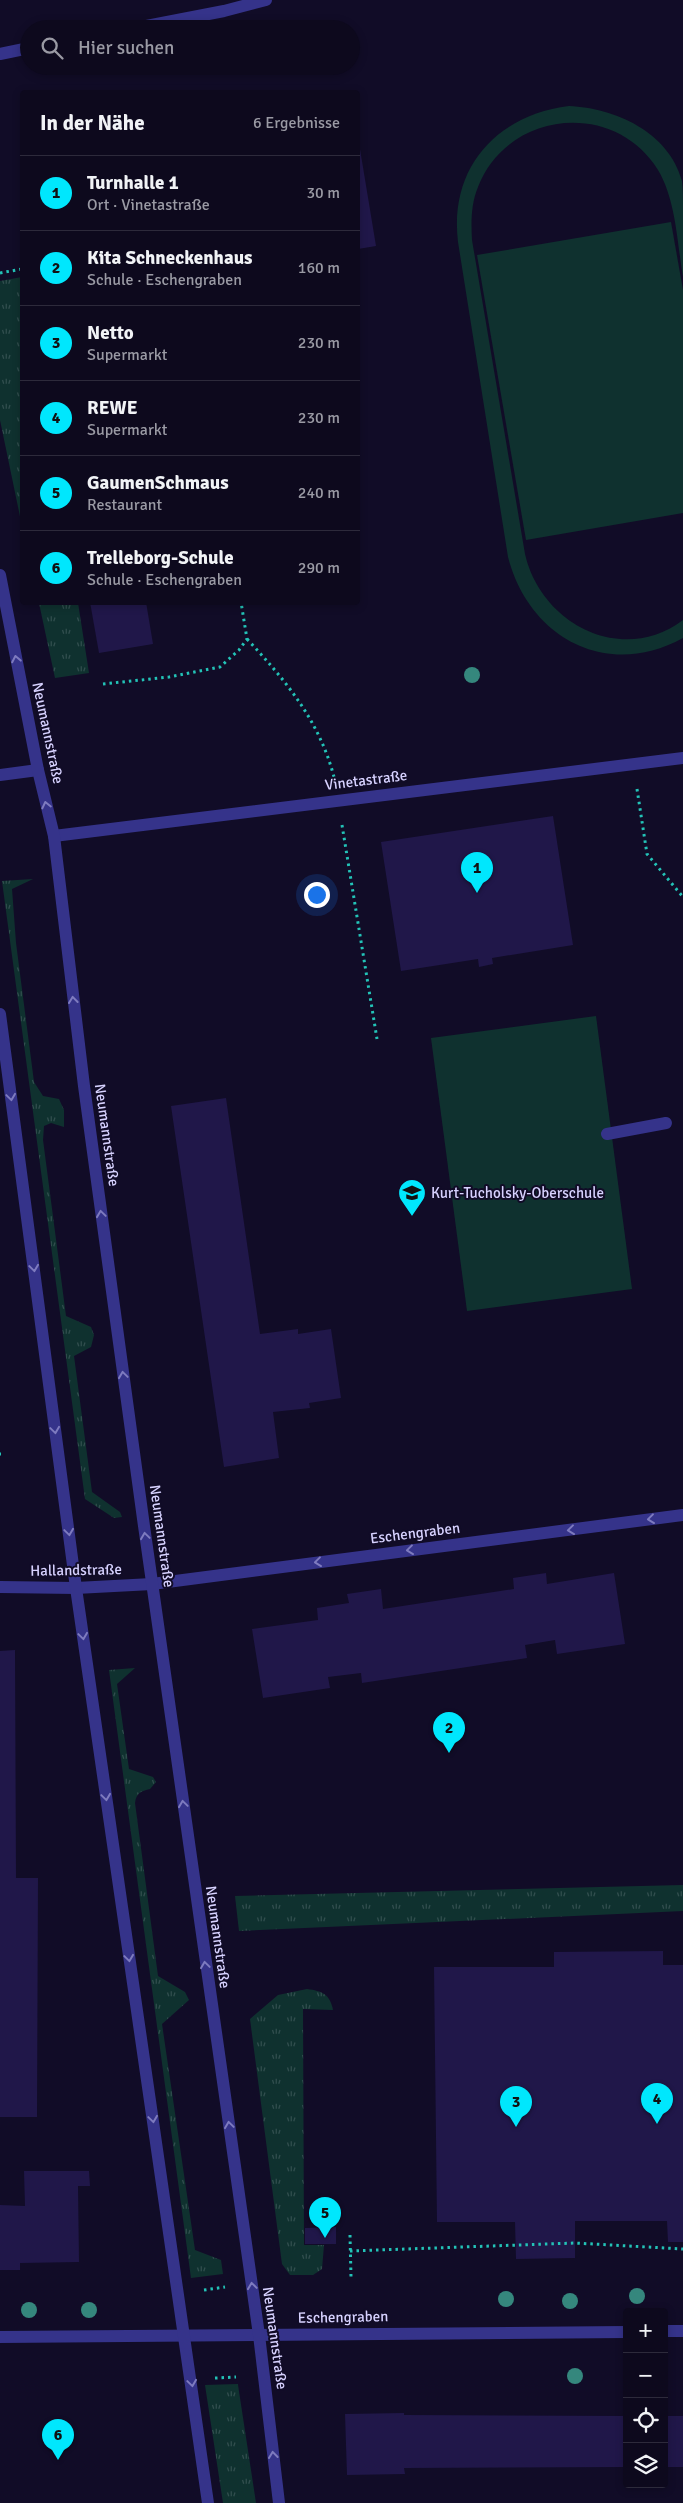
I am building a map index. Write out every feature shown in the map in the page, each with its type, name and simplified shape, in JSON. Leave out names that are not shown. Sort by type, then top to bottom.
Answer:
[{"type":"street","points":[[178,20],[266,0]]},
{"type":"street","points":[[0,54],[20,50]]},
{"type":"street","name":"Neumannstraße","points":[[0,575],[38,770],[54,836],[84,1086],[152,1584],[259,2334],[279,2503]]},
{"type":"street","name":"Vinetastraße","points":[[54,836],[683,758]]},
{"type":"street","points":[[0,775],[38,770]]},
{"type":"street","points":[[0,1014],[76,1588],[208,2503]]},
{"type":"street","points":[[607,1134],[666,1123]]},
{"type":"street","name":"Eschengraben","points":[[152,1584],[683,1515]]},
{"type":"street","name":"Hallandstraße","points":[[0,1587],[76,1588],[152,1584]]},
{"type":"street","points":[[668,2331],[683,2331]]},
{"type":"street","name":"Eschengraben","points":[[0,2337],[623,2332]]},
{"type":"path","points":[[0,273],[20,269]]},
{"type":"path","points":[[241,605],[247,639],[282,676],[306,711],[326,749],[339,800],[377,1039]]},
{"type":"path","points":[[104,684],[169,676],[220,667],[239,650],[247,639]]},
{"type":"path","points":[[633,764],[647,854],[683,897]]},
{"type":"path","points":[[350,2235],[351,2277]]},
{"type":"path","points":[[350,2251],[575,2243],[683,2249]]},
{"type":"path","points":[[201,2290],[225,2287]]},
{"type":"path","points":[[212,2378],[236,2377]]},
{"type":"green space","points":[[569,106],[604,112],[638,126],[653,136],[675,164],[683,187],[683,277],[669,194],[658,170],[639,147],[615,132],[589,124],[562,123],[536,130],[512,142],[492,162],[478,187],[473,206],[472,240],[525,554],[534,579],[548,600],[566,618],[587,630],[610,638],[635,639],[659,633],[683,620],[683,638],[655,650],[627,654],[600,652],[575,644],[553,629],[534,610],[518,585],[508,557],[458,242],[457,215],[461,190],[470,168],[483,149],[500,133],[520,120],[543,111]]},
{"type":"green space","points":[[671,222],[683,290],[683,513],[526,540],[477,255]]},
{"type":"green space","points":[[20,277],[20,516],[0,420],[0,281]]},
{"type":"green space","points":[[39,605],[78,605],[89,673],[55,678]]},
{"type":"green space","points":[[33,879],[12,889],[16,943],[34,1082],[43,1096],[59,1099],[64,1110],[64,1127],[51,1123],[44,1126],[43,1140],[66,1316],[91,1327],[94,1335],[91,1347],[74,1356],[92,1492],[120,1512],[122,1517],[114,1518],[85,1499],[2,881]]},
{"type":"green space","points":[[596,1016],[632,1289],[467,1311],[431,1038]]},
{"type":"green space","points":[[135,1668],[117,1684],[129,1769],[153,1777],[156,1782],[150,1789],[136,1797],[135,1803],[158,1976],[185,1992],[189,2000],[162,2024],[195,2250],[221,2260],[223,2274],[191,2278],[109,1670]]},
{"type":"green space","points":[[683,1885],[683,1911],[239,1931],[235,1896]]},
{"type":"green space","points":[[307,1989],[324,1994],[330,2000],[333,2010],[303,2009],[304,2245],[324,2245],[322,2269],[313,2275],[290,2275],[282,2264],[250,2019],[278,1995]]},
{"type":"green space","points":[[238,2384],[256,2503],[223,2503],[205,2385]]},
{"type":"building","points":[[360,149],[376,246],[360,249]]},
{"type":"building","points":[[91,605],[146,605],[153,644],[99,653]]},
{"type":"building","points":[[553,816],[573,945],[492,958],[493,964],[479,967],[478,959],[401,971],[381,842]]},
{"type":"building","points":[[226,1098],[260,1334],[298,1329],[298,1334],[331,1329],[341,1398],[309,1403],[310,1408],[273,1412],[279,1458],[224,1467],[171,1106]]},
{"type":"building","points":[[546,1573],[547,1584],[614,1573],[625,1644],[557,1654],[555,1640],[525,1645],[527,1658],[362,1683],[361,1673],[328,1677],[330,1688],[263,1698],[252,1629],[318,1620],[317,1608],[349,1603],[347,1594],[381,1589],[383,1609],[514,1589],[513,1578]]},
{"type":"building","points":[[15,1650],[16,1878],[38,1878],[37,2117],[0,2117],[0,1651]]},
{"type":"building","points":[[663,1951],[663,1965],[683,1965],[683,2242],[668,2242],[667,2221],[575,2221],[575,2258],[516,2259],[515,2222],[437,2222],[434,1967],[554,1967],[554,1952]]},
{"type":"building","points":[[24,2171],[89,2171],[90,2186],[78,2186],[79,2262],[20,2263],[20,2270],[0,2270],[0,2205],[25,2206]]},
{"type":"building","points":[[336,2227],[336,2244],[305,2244],[305,2228]]},
{"type":"building","points":[[345,2414],[623,2416],[623,2467],[404,2468],[405,2474],[347,2475]]},
{"type":"building","points":[[668,2416],[683,2416],[683,2467],[668,2467]]},
{"type":"place","name":"Turnhalle 1","points":[[477,893]]},
{"type":"place","name":"Kurt-Tucholsky-Oberschule","points":[[412,1217]]},
{"type":"place","name":"Kita Schneckenhaus","points":[[449,1753]]},
{"type":"place","name":"REWE","points":[[657,2124]]},
{"type":"place","name":"Netto","points":[[516,2127]]},
{"type":"place","name":"GaumenSchmaus","points":[[325,2238]]},
{"type":"place","name":"Trelleborg-Schule","points":[[58,2460]]}]
